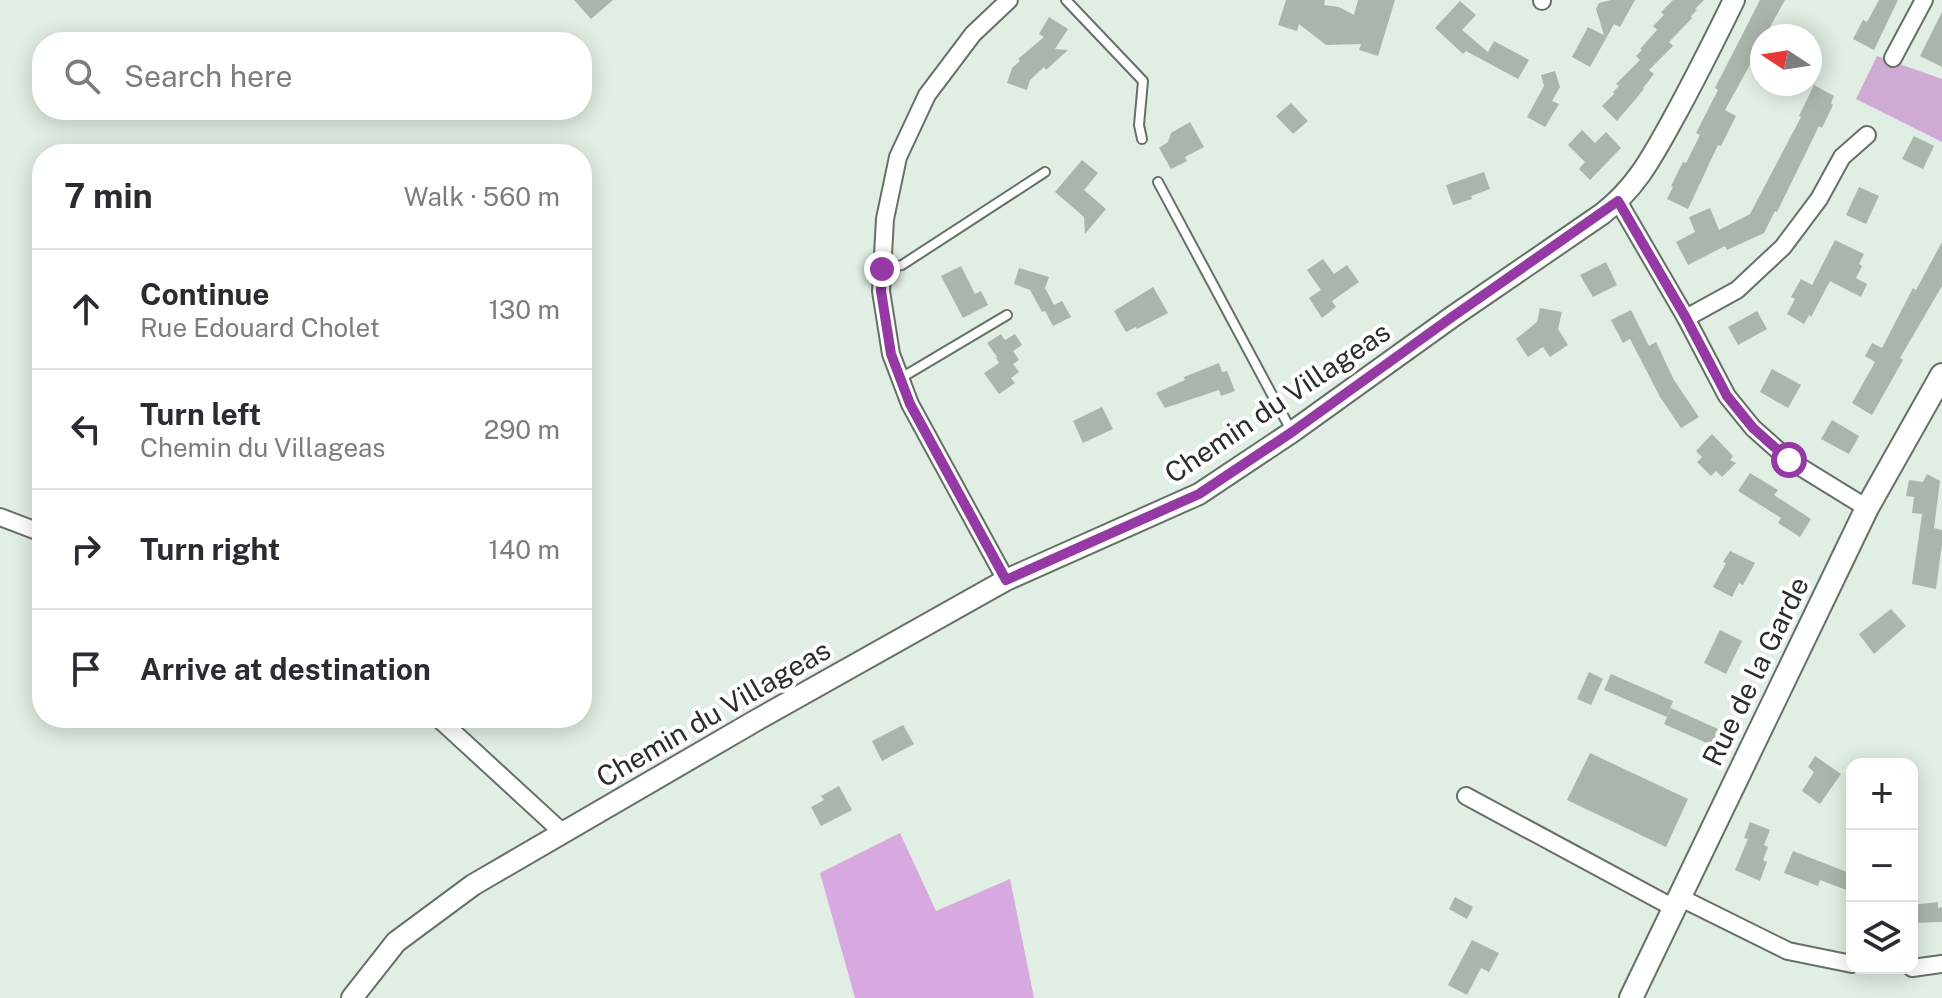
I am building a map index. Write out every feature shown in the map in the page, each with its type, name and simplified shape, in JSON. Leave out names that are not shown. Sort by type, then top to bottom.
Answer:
[{"type":"main road","name":"Rue de la Garde","points":[[1631,998],[1867,508],[1942,375]]},
{"type":"street","points":[[1006,580],[910,404],[891,354],[881,291],[885,219],[898,157],[927,95],[973,34],[1009,0]]},
{"type":"street","name":"Chemin du Villageas","points":[[352,998],[396,942],[473,885],[742,728],[1006,580],[1199,494],[1292,432],[1618,201],[1644,171],[1687,96],[1734,0]]},
{"type":"street","points":[[1893,58],[1924,0]]},
{"type":"street","points":[[1686,318],[1737,290],[1783,247],[1819,199],[1842,157],[1867,135]]},
{"type":"street","points":[[1618,201],[1727,396],[1753,428],[1789,460],[1867,508]]},
{"type":"street","points":[[0,517],[32,529]]},
{"type":"street","points":[[449,728],[562,832]]},
{"type":"street","points":[[1466,796],[1676,902],[1788,951],[1846,963]]},
{"type":"street","points":[[1918,967],[1942,964]]},
{"type":"lane","points":[[1066,0],[1143,81],[1139,125],[1142,139]]},
{"type":"lane","points":[[882,269],[902,265],[1045,172]]},
{"type":"lane","points":[[1158,182],[1292,432]]},
{"type":"lane","points":[[900,378],[1007,315]]},
{"type":"shaded area","points":[[1877,56],[1942,79],[1942,142],[1856,99]]},
{"type":"shaded area","points":[[900,833],[936,911],[1010,879],[1034,998],[855,998],[820,873]]},
{"type":"building","points":[[574,0],[613,0],[591,19]]},
{"type":"building","points":[[1286,0],[1325,0],[1324,5],[1339,7],[1354,15],[1358,0],[1395,0],[1378,56],[1359,50],[1361,44],[1326,45],[1299,24],[1297,31],[1278,25]]},
{"type":"building","points":[[1635,0],[1620,27],[1614,24],[1590,67],[1572,57],[1588,27],[1604,35],[1596,9],[1599,3]]},
{"type":"building","points":[[1673,0],[1704,0],[1669,42],[1673,46],[1649,70],[1654,74],[1617,121],[1602,106],[1614,94],[1619,86],[1616,84],[1640,60],[1636,56],[1657,30],[1653,26],[1664,15],[1661,12]]},
{"type":"building","points":[[1760,0],[1785,0],[1772,24],[1750,24],[1750,65],[1725,110],[1736,116],[1721,146],[1718,145],[1688,209],[1667,199],[1683,162],[1686,163],[1700,135],[1696,133],[1718,90],[1715,88]]},
{"type":"building","points":[[1879,0],[1898,0],[1874,50],[1853,39]]},
{"type":"building","points":[[1460,1],[1476,15],[1462,30],[1488,52],[1494,41],[1529,60],[1518,79],[1466,51],[1463,54],[1435,28]]},
{"type":"building","points":[[1942,12],[1942,67],[1920,56]]},
{"type":"building","points":[[1049,17],[1068,29],[1055,49],[1068,50],[1030,80],[1027,90],[1007,83],[1012,68],[1020,61],[1018,59],[1044,37],[1039,34]]},
{"type":"building","points":[[1555,71],[1560,87],[1552,101],[1559,104],[1545,127],[1527,117],[1544,86],[1541,75]]},
{"type":"building","points":[[1822,89],[1834,96],[1822,128],[1819,126],[1764,233],[1727,250],[1725,246],[1688,265],[1676,242],[1695,232],[1689,217],[1710,208],[1719,230],[1750,214],[1809,96],[1822,96]]},
{"type":"building","points":[[1291,103],[1308,121],[1293,134],[1276,116]]},
{"type":"building","points":[[1190,122],[1204,147],[1171,169],[1159,148],[1168,142],[1171,133]]},
{"type":"building","points":[[1582,130],[1595,143],[1606,132],[1621,148],[1590,180],[1579,169],[1585,162],[1568,145]]},
{"type":"building","points":[[1914,136],[1934,146],[1923,169],[1902,159]]},
{"type":"building","points":[[1082,160],[1098,173],[1084,190],[1106,209],[1085,234],[1084,217],[1055,192]]},
{"type":"building","points":[[1484,172],[1490,189],[1453,205],[1446,185]]},
{"type":"building","points":[[1859,187],[1879,196],[1866,224],[1846,215]]},
{"type":"building","points":[[1835,240],[1864,254],[1856,278],[1867,284],[1861,297],[1830,281],[1804,324],[1787,314],[1795,299],[1791,297],[1801,279],[1812,285]]},
{"type":"building","points":[[1942,242],[1942,286],[1900,358],[1903,360],[1872,415],[1852,403],[1875,362],[1865,356],[1872,343],[1882,348],[1913,288],[1916,290]]},
{"type":"building","points":[[1323,259],[1334,274],[1347,265],[1359,282],[1332,301],[1336,307],[1322,318],[1309,298],[1321,290],[1307,270]]},
{"type":"building","points":[[1606,262],[1617,285],[1593,297],[1580,275]]},
{"type":"building","points":[[961,266],[975,294],[981,291],[988,305],[963,318],[941,276]]},
{"type":"building","points":[[1019,268],[1049,277],[1045,288],[1054,305],[1062,301],[1071,317],[1053,326],[1030,290],[1014,284]]},
{"type":"building","points":[[1153,287],[1168,313],[1126,332],[1114,311]]},
{"type":"building","points":[[1540,308],[1562,312],[1558,329],[1568,345],[1550,357],[1543,347],[1528,357],[1516,339],[1537,322]]},
{"type":"building","points":[[1631,310],[1649,346],[1656,342],[1674,380],[1699,417],[1681,428],[1660,397],[1630,339],[1623,343],[1611,320]]},
{"type":"building","points":[[1757,311],[1767,329],[1738,345],[1728,327]]},
{"type":"building","points":[[1001,334],[1005,340],[1015,334],[1022,345],[1013,351],[1019,360],[1013,364],[1019,372],[1011,378],[1015,383],[999,394],[984,373],[999,363],[987,343]]},
{"type":"building","points":[[1219,363],[1222,372],[1227,371],[1235,391],[1221,396],[1219,390],[1165,408],[1156,393],[1185,380],[1184,377]]},
{"type":"building","points":[[1772,369],[1801,385],[1788,408],[1760,392]]},
{"type":"building","points":[[1102,407],[1113,429],[1083,443],[1073,421]]},
{"type":"building","points":[[1832,420],[1859,436],[1849,454],[1821,439]]},
{"type":"building","points":[[1712,434],[1733,456],[1730,460],[1736,463],[1722,477],[1716,471],[1711,476],[1697,462],[1702,457],[1696,451]]},
{"type":"building","points":[[1750,473],[1778,490],[1774,495],[1811,519],[1800,537],[1778,523],[1781,518],[1738,491]]},
{"type":"building","points":[[1927,474],[1940,481],[1934,528],[1942,530],[1942,544],[1936,589],[1912,584],[1922,514],[1912,513],[1914,497],[1906,496],[1909,480],[1923,482]]},
{"type":"building","points":[[1730,551],[1755,563],[1732,597],[1713,587]]},
{"type":"building","points":[[1891,609],[1906,626],[1874,654],[1859,634]]},
{"type":"building","points":[[1720,630],[1742,641],[1726,674],[1704,663]]},
{"type":"building","points":[[1589,672],[1603,679],[1591,705],[1577,699]]},
{"type":"building","points":[[1611,674],[1673,701],[1667,717],[1604,690]]},
{"type":"building","points":[[1671,708],[1725,732],[1718,748],[1664,724]]},
{"type":"building","points":[[903,725],[914,744],[882,761],[872,741]]},
{"type":"building","points":[[1590,753],[1688,799],[1666,847],[1567,800]]},
{"type":"building","points":[[1815,756],[1841,774],[1820,804],[1802,791],[1814,772],[1808,767]]},
{"type":"building","points":[[839,786],[852,810],[821,826],[811,807],[824,800],[821,796]]},
{"type":"building","points":[[1750,822],[1770,830],[1764,845],[1768,847],[1763,860],[1767,862],[1760,881],[1735,870],[1748,839],[1744,838]]},
{"type":"building","points":[[1793,851],[1846,872],[1846,890],[1820,880],[1818,886],[1784,873]]},
{"type":"building","points":[[1455,897],[1473,907],[1467,919],[1449,909]]},
{"type":"building","points":[[1938,902],[1938,908],[1942,907],[1942,922],[1918,923],[1918,904]]},
{"type":"building","points":[[1472,940],[1499,953],[1489,972],[1481,968],[1467,995],[1448,985]]},
{"type":"route","points":[[882,269],[881,291],[891,354],[910,404],[1006,580],[1199,494],[1292,432],[1618,201],[1727,396],[1753,428],[1789,460]]}]
